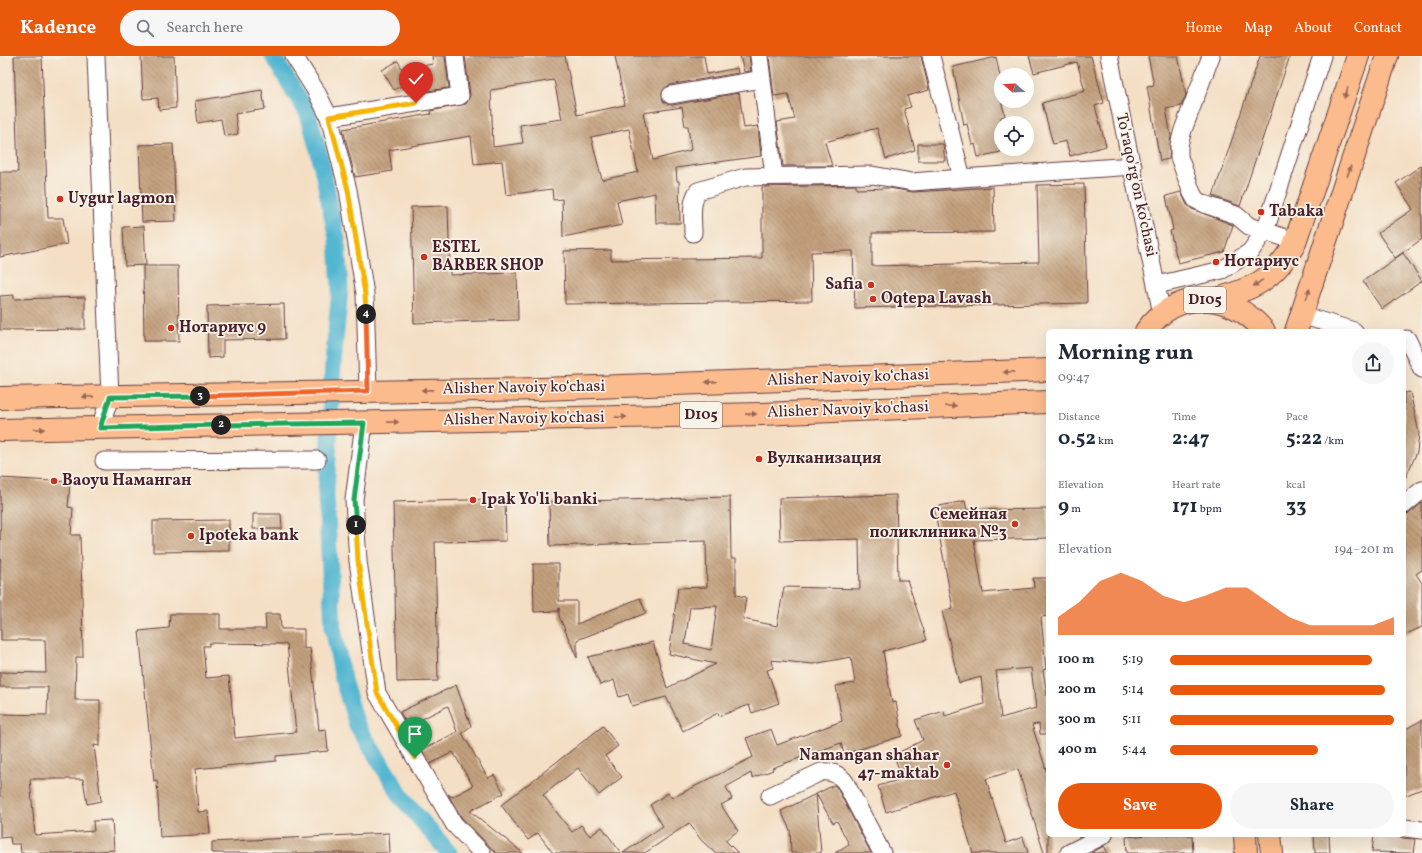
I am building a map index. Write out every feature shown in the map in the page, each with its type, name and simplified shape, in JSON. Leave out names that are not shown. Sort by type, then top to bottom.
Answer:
[{"type":"main road","name":"D105","points":[[1214,300],[1248,290],[1274,272],[1284,262],[1295,241],[1358,56]]},
{"type":"main road","points":[[1298,323],[1387,56]]},
{"type":"main road","name":"D105","points":[[1148,329],[1162,314],[1176,306],[1195,300],[1214,300],[1235,306],[1254,319],[1262,329]]},
{"type":"main road","name":"Alisher Navoiy koʻchasi","points":[[0,398],[309,394],[363,391],[541,388],[1046,370]]},
{"type":"main road","name":"Alisher Navoiy ko'chasi","points":[[0,430],[762,414],[1046,402]]},
{"type":"main road","points":[[1245,837],[1246,853]]},
{"type":"main road","points":[[1270,837],[1272,853]]},
{"type":"street","points":[[96,56],[110,397],[100,428]]},
{"type":"street","points":[[294,56],[316,91],[329,117],[348,190],[365,294],[363,391]]},
{"type":"street","points":[[329,117],[460,96],[454,56]]},
{"type":"street","points":[[760,56],[774,176]]},
{"type":"street","points":[[932,56],[962,178]]},
{"type":"street","name":"To'raqo'rg'on ko'chasi","points":[[1109,56],[1133,166],[1162,314]]},
{"type":"street","points":[[1211,56],[1183,130],[1179,145],[1179,157],[1196,200],[1236,215],[1249,226],[1295,241]]},
{"type":"street","points":[[1157,285],[1222,270],[1250,252],[1265,231],[1322,56]]},
{"type":"street","points":[[670,95],[762,79]]},
{"type":"street","points":[[693,233],[693,204],[694,196],[698,191],[745,177],[872,175],[912,182],[1133,166]]},
{"type":"street","points":[[1298,323],[1340,329]]},
{"type":"street","points":[[1411,338],[1422,369]]},
{"type":"street","points":[[359,423],[354,500],[358,561],[377,693],[454,824],[482,853]]},
{"type":"street","points":[[104,461],[317,460]]},
{"type":"street","points":[[1406,503],[1422,490]]},
{"type":"street","points":[[770,796],[821,772],[827,771],[840,776],[845,782],[882,853]]},
{"type":"street","points":[[1406,828],[1422,830]]},
{"type":"street","points":[[1069,853],[1100,837]]},
{"type":"building","points":[[14,56],[42,56],[48,218],[63,218],[67,244],[0,257],[0,172],[18,172]]},
{"type":"building","points":[[141,56],[174,56],[176,108],[159,110],[158,98],[143,99]]},
{"type":"building","points":[[432,56],[445,56],[449,88],[428,91],[427,87],[412,89],[411,80],[394,90],[382,70],[398,61],[402,69],[433,64]]},
{"type":"building","points":[[465,56],[565,56],[577,115],[625,105],[615,56],[704,56],[707,74],[737,68],[738,73],[669,85],[662,92],[663,101],[667,104],[673,105],[739,93],[744,128],[758,126],[761,156],[676,168],[677,181],[679,181],[680,223],[656,223],[655,193],[617,201],[622,225],[563,237],[562,199],[553,200],[552,189],[506,195],[502,161],[474,164],[471,136],[389,150],[392,171],[355,177],[343,129],[431,114],[430,111],[466,104],[470,95]],"holes":[[[554,80],[562,119],[520,125],[523,143],[493,147],[491,90]],[[682,107],[685,126],[688,126],[691,150],[653,160],[643,113]],[[629,129],[638,172],[602,180],[591,137]]]},
{"type":"building","points":[[740,56],[749,56],[751,71],[744,72]]},
{"type":"building","points":[[769,56],[921,56],[929,90],[907,96],[911,107],[904,109],[915,150],[886,159],[877,128],[825,142],[832,166],[783,166],[777,122],[795,119],[788,94],[774,96]]},
{"type":"building","points":[[1029,56],[1091,56],[1104,103],[1095,106],[1106,146],[1070,156],[1066,141],[1053,144],[1042,103],[1085,91],[1077,62],[1034,73],[1034,68],[1033,68]]},
{"type":"building","points":[[1148,56],[1178,56],[1186,95],[1181,106],[1166,109],[1171,136],[1169,159],[1160,161],[1147,86],[1154,85]]},
{"type":"building","points":[[1260,56],[1290,56],[1240,206],[1213,196]]},
{"type":"building","points":[[996,57],[998,68],[994,68],[994,108],[1003,108],[1005,116],[994,116],[994,154],[978,157],[975,144],[972,145],[967,124],[964,125],[953,67]]},
{"type":"building","points":[[262,90],[265,109],[235,114],[238,134],[224,136],[221,119],[198,123],[195,101]]},
{"type":"building","points":[[173,144],[176,221],[142,222],[139,145]]},
{"type":"building","points":[[918,144],[943,144],[945,161],[918,161]]},
{"type":"building","points":[[1422,165],[1422,239],[1395,258],[1378,233],[1413,209],[1396,183]]},
{"type":"building","points":[[1084,184],[1087,303],[855,308],[853,251],[811,252],[812,301],[565,304],[564,251],[611,250],[611,260],[762,258],[762,187],[856,185],[856,189],[889,188],[913,192],[993,187],[994,232],[872,233],[872,266],[1039,262],[1037,185]]},
{"type":"building","points":[[1181,192],[1187,205],[1192,209],[1233,225],[1224,252],[1178,263],[1170,231],[1173,230],[1166,196]]},
{"type":"building","points":[[448,206],[450,275],[517,273],[518,320],[414,323],[411,207]]},
{"type":"building","points":[[144,226],[146,265],[125,266],[123,227]]},
{"type":"building","points":[[1403,253],[1422,281],[1382,309],[1363,281]]},
{"type":"building","points":[[143,266],[178,266],[179,341],[144,341]]},
{"type":"building","points":[[14,295],[14,299],[85,297],[85,329],[0,330],[0,296]]},
{"type":"building","points":[[284,304],[285,339],[223,340],[223,357],[208,358],[207,306]]},
{"type":"building","points":[[1410,392],[1419,433],[1417,452],[1406,477],[1406,393]]},
{"type":"building","points":[[0,478],[70,482],[68,507],[73,508],[71,535],[80,535],[82,594],[83,657],[76,657],[75,700],[100,700],[100,746],[94,745],[101,801],[87,804],[83,779],[30,779],[35,835],[94,831],[93,821],[112,820],[114,850],[69,853],[21,853],[20,844],[11,844],[10,837],[0,838],[0,714],[47,715],[48,687],[0,687],[0,672],[46,673],[45,640],[1,640]]},
{"type":"building","points":[[896,495],[898,580],[907,580],[927,640],[883,651],[892,703],[896,702],[902,736],[844,754],[841,743],[772,768],[773,770],[752,778],[751,773],[726,787],[732,799],[721,805],[738,831],[725,840],[738,853],[715,853],[701,840],[689,823],[645,853],[623,853],[663,826],[650,805],[668,793],[672,798],[753,757],[746,738],[771,729],[777,745],[842,721],[836,686],[855,683],[851,657],[813,664],[771,660],[773,668],[767,670],[779,703],[752,713],[749,705],[719,716],[718,713],[683,731],[666,697],[632,706],[628,694],[619,697],[614,680],[600,685],[588,657],[653,642],[667,688],[716,664],[669,654],[678,588],[707,587],[706,541],[550,546],[549,502],[730,497],[731,558],[736,558],[736,595],[746,597],[743,619],[777,626],[784,587],[860,589],[859,539],[780,541],[779,498]],"holes":[[[717,606],[711,650],[685,644],[690,607]]]},
{"type":"building","points":[[505,499],[506,541],[435,542],[438,681],[397,682],[393,502]]},
{"type":"building","points":[[965,501],[967,510],[1046,509],[1046,538],[974,540],[983,593],[1034,588],[1033,578],[1046,578],[1046,616],[1041,617],[1046,669],[1043,670],[1046,689],[1046,734],[1040,734],[1039,724],[1032,725],[1046,770],[1046,837],[1048,837],[1048,853],[1044,853],[1018,769],[986,779],[1006,843],[1023,837],[1028,853],[973,853],[954,791],[886,812],[878,786],[902,779],[894,755],[923,740],[915,720],[944,711],[945,716],[984,704],[981,677],[959,683],[942,611],[953,609],[934,507]],"holes":[[[1031,668],[1036,708],[1001,718],[996,671]]]},
{"type":"building","points":[[1422,503],[1422,570],[1416,574],[1422,583],[1422,627],[1406,634],[1406,514],[1410,513]]},
{"type":"building","points":[[253,514],[281,514],[282,529],[253,529]]},
{"type":"building","name":"Ipoteka bank","points":[[229,520],[229,551],[153,552],[153,521]]},
{"type":"building","points":[[533,564],[559,564],[559,601],[577,601],[577,624],[640,598],[646,613],[577,640],[577,658],[559,616],[559,611],[534,612]]},
{"type":"building","points":[[170,614],[220,614],[220,629],[266,629],[265,614],[280,614],[281,629],[304,629],[304,649],[310,648],[319,730],[326,729],[328,751],[276,756],[276,761],[195,769],[198,812],[208,811],[210,834],[160,837],[157,780],[154,781],[139,631],[169,628]],"holes":[[[209,643],[287,644],[296,732],[235,738],[229,676],[206,678],[203,646],[209,646]]]},
{"type":"building","points":[[456,685],[471,726],[462,733],[488,778],[494,775],[504,793],[470,811],[523,853],[496,853],[462,818],[448,794],[452,797],[473,786],[453,752],[430,764],[422,750],[457,732],[448,706],[408,726],[400,712]]},
{"type":"building","points":[[1422,720],[1422,789],[1406,795],[1406,729]]},
{"type":"building","points":[[603,726],[618,746],[605,756],[622,777],[599,795],[578,768],[543,795],[572,832],[581,825],[590,836],[602,827],[621,853],[553,853],[538,833],[528,840],[501,805]]},
{"type":"building","points":[[834,785],[837,788],[871,853],[835,853],[849,844],[837,821],[833,823],[816,794]]},
{"type":"building","points":[[816,794],[821,853],[791,853],[790,830],[781,811]]},
{"type":"building","points":[[389,833],[390,853],[212,853],[212,842]]},
{"type":"building","points":[[1126,837],[1192,837],[1193,853],[1127,853]]},
{"type":"building","points":[[1314,837],[1329,837],[1330,853],[1315,853]]},
{"type":"building","points":[[1374,837],[1401,837],[1415,839],[1413,853],[1372,852]]},
{"type":"building","points":[[1104,846],[1108,853],[1091,853]]},
{"type":"waterway","points":[[273,56],[308,114],[319,153],[337,239],[340,289],[333,364],[326,494],[333,627],[343,680],[357,725],[403,799],[449,853]]},
{"type":"place","name":"Uygur lagmon","points":[[60,199]]},
{"type":"place","name":"Tabaka","points":[[1261,212]]},
{"type":"place","name":"ESTEL BARBER SHOP","points":[[424,257]]},
{"type":"place","name":"Нотариус","points":[[1216,262]]},
{"type":"place","name":"Safia","points":[[871,285]]},
{"type":"place","name":"Oqtepa Lavash","points":[[873,299]]},
{"type":"place","name":"Нотариус 9","points":[[171,328]]},
{"type":"place","name":"Вулканизация","points":[[759,459]]},
{"type":"place","name":"Baoyu Наманган","points":[[54,481]]},
{"type":"place","name":"Ipak Yo'li banki","points":[[473,500]]},
{"type":"place","name":"Семейная поликлиника №3","points":[[1015,524]]},
{"type":"place","name":"Ipoteka bank","points":[[191,536]]},
{"type":"place","name":"Namangan shahar 47-maktab","points":[[947,765]]},
{"type":"route","points":[[415,758],[377,693],[369,643],[358,561],[354,500],[364,423],[100,428],[110,397],[309,394],[368,391],[365,294],[348,190],[329,117],[416,103]]}]
